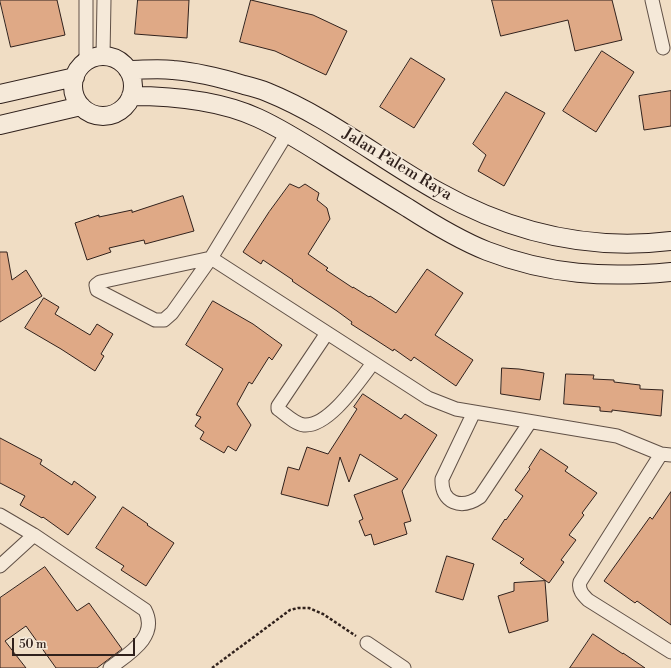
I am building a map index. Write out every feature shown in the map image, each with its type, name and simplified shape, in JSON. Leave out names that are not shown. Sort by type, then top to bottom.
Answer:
[{"type":"street","points":[[86,0],[86,62]]},
{"type":"street","points":[[104,0],[104,56]]},
{"type":"street","points":[[652,0],[664,48]]},
{"type":"street","points":[[104,56],[122,62],[128,70],[132,82],[131,96],[126,105],[118,112],[109,115],[98,115],[89,112],[81,106],[75,97],[73,87],[75,77],[79,69],[86,62],[94,58],[104,56]]},
{"type":"street","name":"Jalan Palem Raya","points":[[128,70],[180,71],[215,77],[267,92],[319,118],[439,192],[500,221],[514,226],[541,234],[592,243],[643,244],[671,241]]},
{"type":"street","points":[[0,94],[75,77]]},
{"type":"street","name":"Jalan Palem Raya","points":[[131,96],[163,96],[198,101],[234,109],[257,118],[287,133],[440,229],[486,251],[532,266],[585,274],[638,275],[671,272]]},
{"type":"street","points":[[0,124],[81,106]]},
{"type":"street","points":[[287,133],[211,258],[172,313],[164,320],[155,320],[97,290],[96,285],[100,282],[211,258],[428,398],[456,410],[617,436],[666,455],[579,585],[581,591],[588,600],[671,652]]},
{"type":"street","points":[[328,333],[278,406],[278,409],[299,424],[311,424],[332,412],[342,402],[373,363]]},
{"type":"street","points":[[474,412],[442,479],[441,487],[443,492],[452,502],[458,504],[469,503],[480,497],[530,422]]},
{"type":"street","points":[[0,515],[34,535],[145,610],[148,618],[149,629],[144,640],[110,668]]},
{"type":"street","points":[[0,566],[34,535]]},
{"type":"street","points":[[367,643],[404,668]]},
{"type":"path","points":[[212,668],[290,610],[298,608],[309,608],[323,614],[367,643]]},
{"type":"building","points":[[0,0],[57,0],[65,35],[11,47]]},
{"type":"building","points":[[138,0],[189,0],[187,38],[135,34]]},
{"type":"building","points":[[251,0],[313,15],[347,31],[326,75],[275,51],[240,42]]},
{"type":"building","points":[[492,0],[612,0],[622,40],[575,51],[568,20],[501,36]]},
{"type":"building","points":[[602,51],[634,72],[596,132],[563,111]]},
{"type":"building","points":[[411,58],[445,79],[414,128],[380,107]]},
{"type":"building","points":[[671,91],[671,126],[644,130],[639,96]]},
{"type":"building","points":[[506,92],[545,113],[504,186],[478,171],[486,155],[473,144]]},
{"type":"building","points":[[290,184],[299,188],[305,184],[319,193],[317,200],[327,208],[330,219],[308,254],[328,268],[326,270],[353,288],[369,297],[370,296],[396,313],[427,269],[463,293],[435,335],[473,360],[456,386],[414,357],[411,361],[394,349],[393,351],[351,324],[352,322],[337,311],[263,260],[261,264],[243,252],[269,212]]},
{"type":"building","points":[[183,196],[194,231],[145,244],[144,240],[109,248],[111,252],[87,260],[75,223],[99,215],[99,217],[132,210],[132,212]]},
{"type":"building","points":[[0,252],[7,252],[12,280],[26,270],[42,296],[0,322]]},
{"type":"building","points":[[44,298],[59,307],[55,314],[90,335],[97,324],[113,334],[101,354],[104,356],[95,371],[25,328]]},
{"type":"building","points":[[213,301],[253,324],[282,345],[272,360],[269,357],[252,384],[249,382],[237,404],[251,425],[236,451],[228,446],[224,453],[200,439],[204,432],[195,426],[201,417],[196,415],[223,369],[186,345]]},
{"type":"building","points":[[502,368],[544,373],[540,400],[501,394]]},
{"type":"building","points":[[566,374],[594,375],[593,379],[614,380],[614,382],[640,385],[640,389],[663,390],[661,416],[612,410],[612,412],[600,411],[600,407],[564,404]]},
{"type":"building","points":[[363,394],[401,419],[405,414],[437,435],[402,491],[411,521],[404,523],[407,534],[374,545],[371,534],[365,536],[359,521],[363,519],[354,495],[398,479],[360,454],[349,482],[340,457],[328,506],[281,494],[288,467],[299,470],[307,447],[328,454],[357,409],[354,407]]},
{"type":"building","points":[[0,438],[42,460],[40,464],[72,485],[74,481],[96,497],[68,535],[43,517],[42,518],[20,505],[25,496],[0,483]]},
{"type":"building","points":[[541,449],[568,467],[565,471],[597,493],[582,513],[584,515],[569,535],[576,540],[561,560],[564,562],[549,583],[520,563],[524,559],[492,539],[523,496],[515,490],[530,469],[529,468]]},
{"type":"building","points":[[671,492],[671,625],[637,601],[635,603],[604,581],[650,517],[652,519]]},
{"type":"building","points":[[123,507],[174,543],[146,586],[121,570],[124,566],[96,548]]},
{"type":"building","points":[[447,556],[474,564],[463,600],[436,592]]},
{"type":"building","points":[[45,567],[77,611],[89,603],[122,649],[97,668],[56,668],[26,626],[5,641],[26,668],[0,668],[0,598]]},
{"type":"building","points":[[545,581],[548,621],[509,633],[498,596],[514,591],[514,583]]},
{"type":"building","points":[[593,634],[623,653],[645,668],[570,668]]}]
